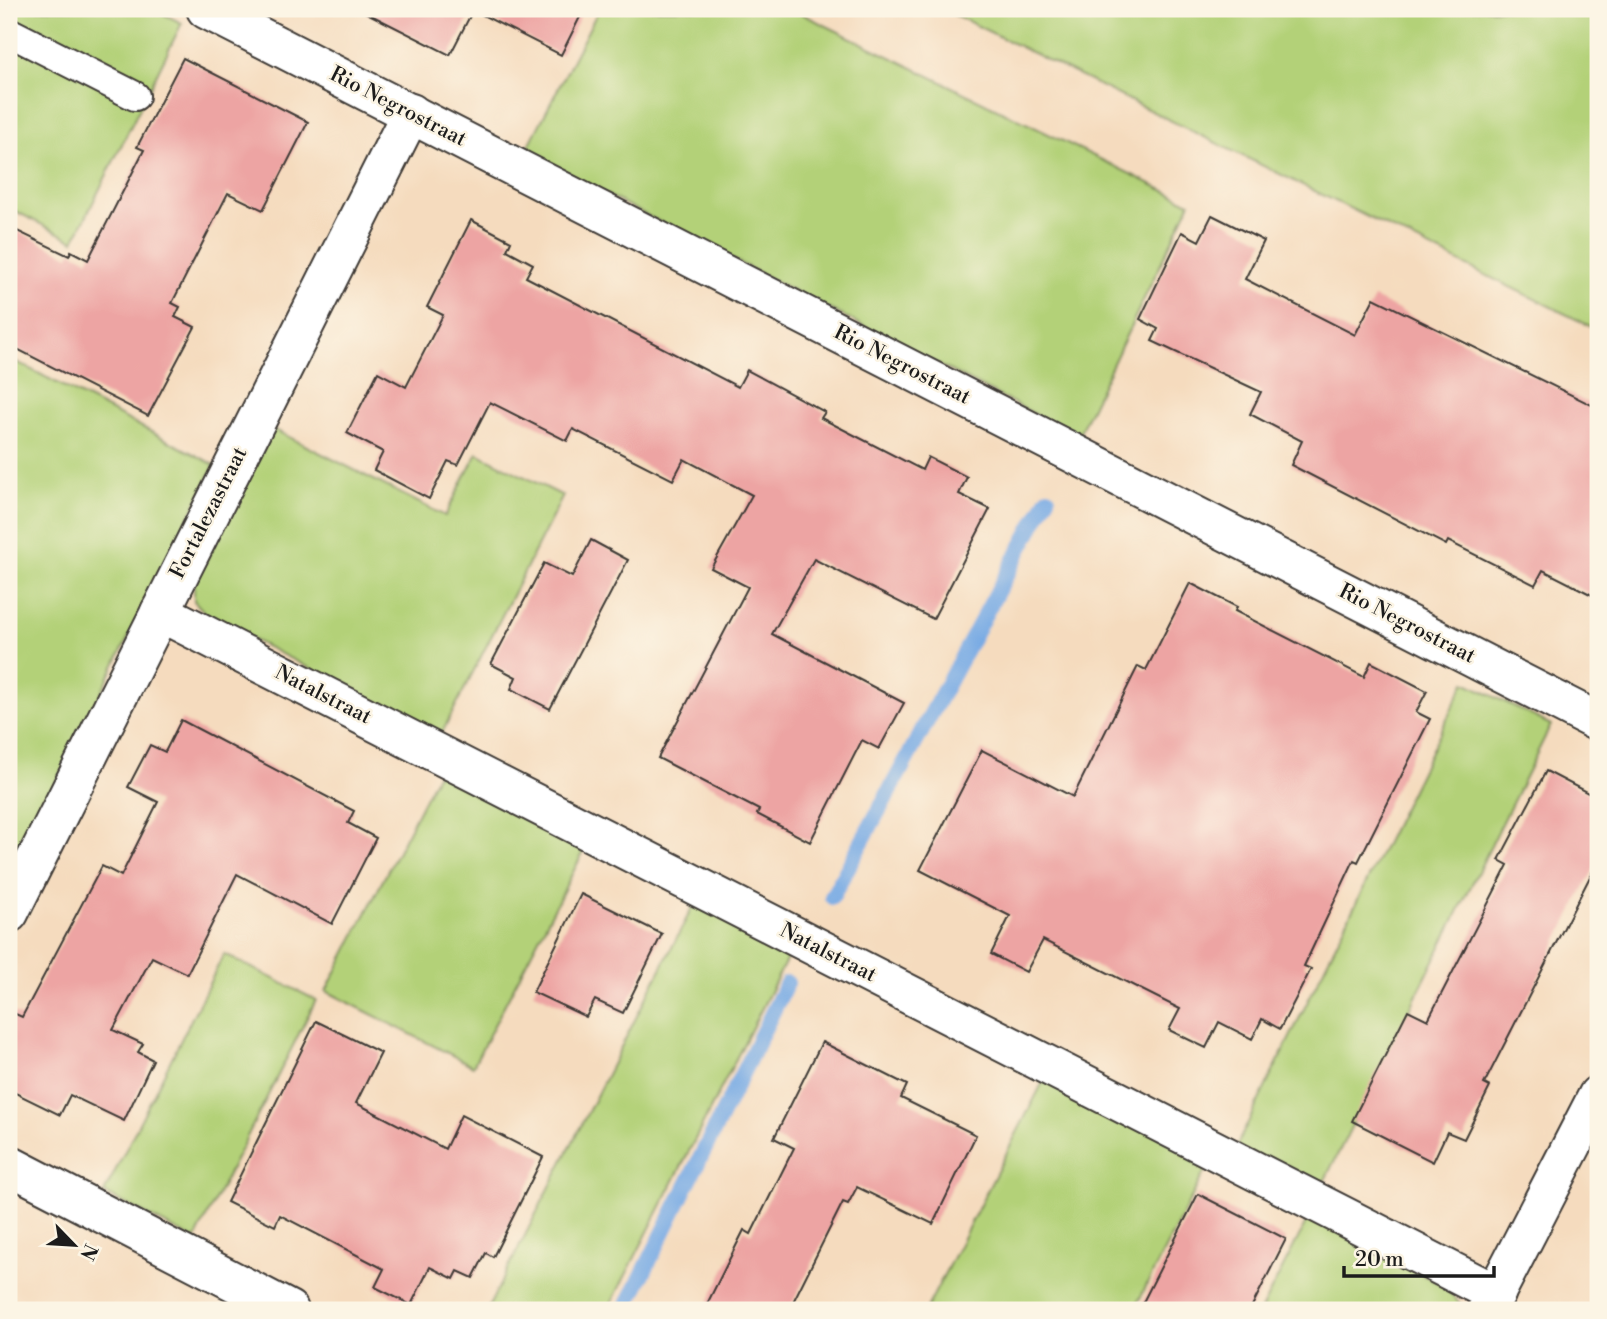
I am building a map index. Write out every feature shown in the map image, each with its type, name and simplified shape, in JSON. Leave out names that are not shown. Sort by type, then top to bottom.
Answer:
[{"type":"street","name":"Rio Negrostraat","points":[[206,9],[1598,722]]},
{"type":"street","name":"Fortalezastraat","points":[[9,913],[411,113]]},
{"type":"street","name":"Natalstraat","points":[[160,612],[1491,1302]]},
{"type":"street","points":[[1491,1302],[1598,1095]]},
{"type":"street","points":[[9,1165],[289,1310]]},
{"type":"lane","points":[[9,32],[135,96]]},
{"type":"green space","points":[[9,9],[153,9],[182,23],[74,241],[9,208]]},
{"type":"green space","points":[[599,9],[792,9],[1190,203],[1078,436],[525,153]]},
{"type":"green space","points":[[943,9],[1598,9],[1598,330]]},
{"type":"green space","points":[[9,358],[215,465],[9,876]]},
{"type":"green space","points":[[273,429],[445,516],[477,453],[563,496],[441,735],[210,618],[194,601],[194,584]]},
{"type":"green space","points":[[1465,682],[1551,725],[1318,1194],[1235,1149]]},
{"type":"green space","points":[[440,769],[587,845],[473,1066],[326,991]]},
{"type":"green space","points":[[696,900],[792,949],[608,1310],[487,1310]]},
{"type":"green space","points":[[224,954],[316,1000],[195,1240],[104,1193]]},
{"type":"green space","points":[[1045,1078],[1210,1161],[1134,1310],[926,1310]]},
{"type":"green space","points":[[1309,1217],[1443,1285],[1466,1310],[1261,1310]]},
{"type":"building","points":[[359,9],[584,9],[561,55],[473,10],[450,55]]},
{"type":"building","points":[[183,58],[308,122],[263,210],[228,193],[172,303],[180,307],[175,317],[195,327],[148,416],[9,345],[9,227],[69,256],[71,251],[88,260],[144,150],[137,147]]},
{"type":"building","points":[[1212,215],[1264,241],[1245,279],[1355,335],[1374,298],[1598,408],[1598,598],[1543,570],[1535,585],[1448,541],[1446,545],[1291,465],[1302,441],[1250,414],[1261,392],[1152,341],[1158,329],[1140,319],[1182,232],[1199,241]]},
{"type":"building","points":[[471,220],[511,241],[507,250],[533,264],[526,277],[738,387],[747,370],[825,412],[821,418],[922,470],[928,457],[967,477],[959,494],[990,509],[933,619],[814,559],[772,634],[904,703],[879,749],[862,740],[810,842],[757,814],[759,810],[658,758],[748,587],[711,568],[752,495],[684,459],[673,480],[573,429],[567,441],[490,402],[458,465],[448,461],[429,499],[374,470],[383,452],[347,433],[378,372],[406,387],[443,315],[427,307]]},
{"type":"building","points":[[591,540],[628,560],[550,709],[511,689],[516,677],[491,664],[544,563],[572,577]]},
{"type":"building","points":[[1190,583],[1237,607],[1235,611],[1364,677],[1371,662],[1427,691],[1416,712],[1430,719],[1358,862],[1354,860],[1304,966],[1311,969],[1280,1029],[1262,1019],[1252,1039],[1219,1022],[1206,1048],[1169,1030],[1180,1009],[1043,940],[1026,972],[991,954],[1010,916],[920,870],[982,750],[1073,797],[1138,666],[1146,670]]},
{"type":"building","points":[[181,720],[354,811],[348,823],[376,838],[332,924],[237,874],[187,974],[152,957],[113,1030],[143,1044],[138,1052],[153,1060],[124,1121],[70,1095],[60,1115],[9,1090],[9,1011],[22,1017],[102,866],[121,876],[158,802],[128,787],[150,745],[165,752]]},
{"type":"building","points":[[1546,771],[1598,798],[1598,861],[1484,1084],[1490,1087],[1464,1139],[1447,1132],[1433,1162],[1352,1121],[1408,1010],[1428,1020],[1508,865],[1499,860]]},
{"type":"building","points":[[581,894],[662,934],[623,1013],[595,1000],[586,1017],[533,992]]},
{"type":"building","points":[[316,1021],[381,1053],[356,1103],[445,1149],[461,1115],[543,1157],[493,1257],[486,1253],[473,1278],[458,1271],[454,1279],[430,1267],[411,1305],[375,1287],[384,1269],[280,1215],[275,1226],[227,1202]]},
{"type":"building","points":[[822,1042],[907,1085],[901,1098],[976,1135],[933,1224],[857,1187],[848,1204],[843,1202],[789,1310],[704,1310],[744,1230],[751,1234],[794,1148],[774,1138]]},
{"type":"building","points":[[1198,1194],[1286,1239],[1250,1310],[1139,1310]]},
{"type":"waterway","points":[[832,897],[1048,498]]},
{"type":"waterway","points":[[625,1310],[787,983]]}]
